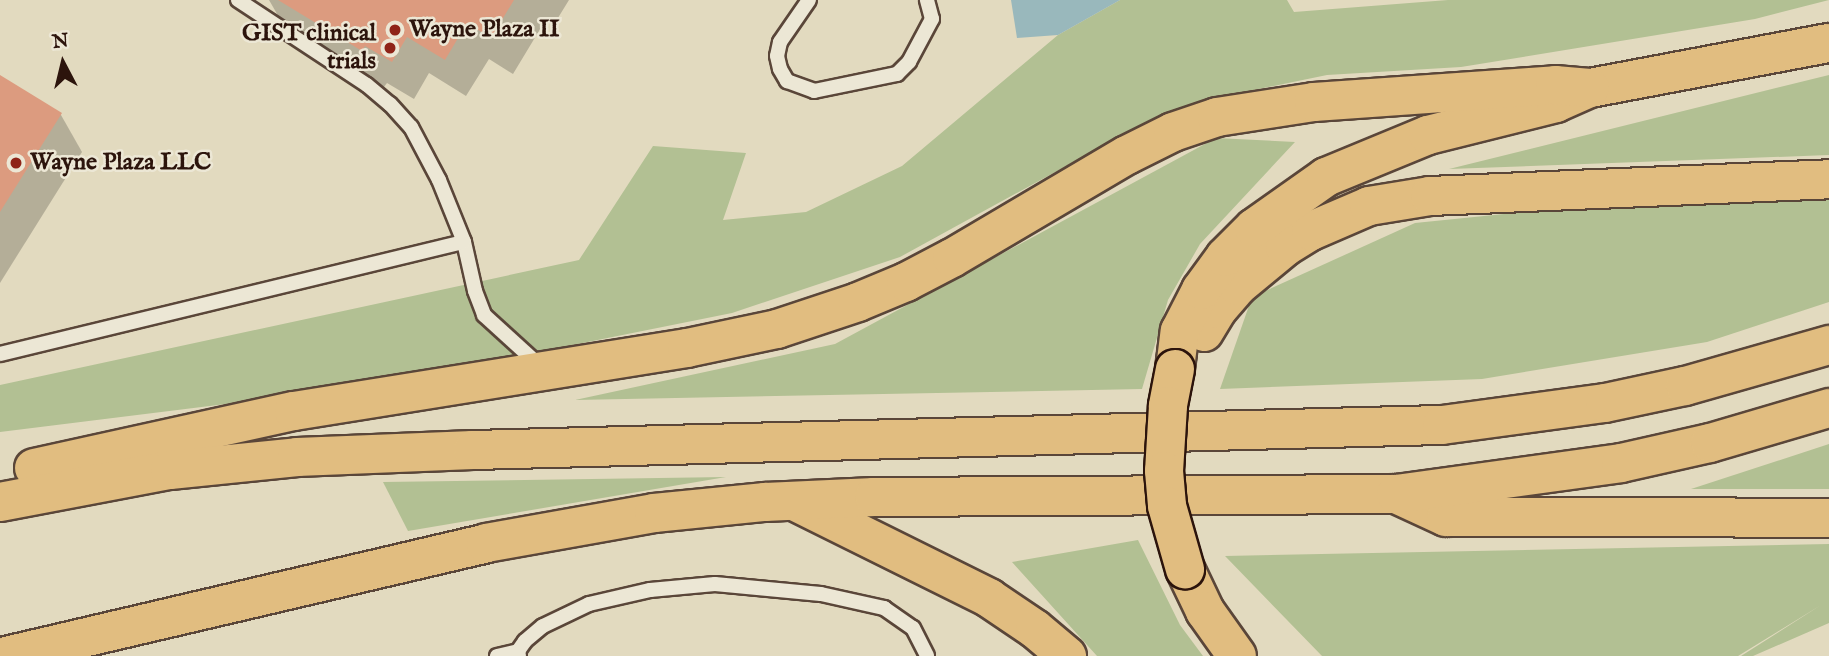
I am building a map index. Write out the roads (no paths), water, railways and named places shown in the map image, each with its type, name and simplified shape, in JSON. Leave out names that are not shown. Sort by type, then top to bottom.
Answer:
[{"type":"highway","points":[[1237,656],[1205,611],[1185,569],[1167,506],[1164,471],[1168,406],[1180,331],[1201,290],[1225,257],[1254,228],[1286,202],[1326,177],[1405,144],[1488,117],[1556,103],[1590,88],[1829,43]]},
{"type":"highway","points":[[0,484],[10,473],[294,411],[736,339],[858,302],[952,258],[1128,155],[1173,132],[1217,117],[1314,102],[1555,85],[1590,88]]},
{"type":"highway","points":[[1175,369],[1198,342],[1218,309],[1261,265],[1311,230],[1369,206],[1430,195],[1829,179]]},
{"type":"highway","points":[[0,502],[170,470],[310,456],[1442,425],[1524,416],[1645,395],[1767,365],[1829,345]]},
{"type":"highway","points":[[6,656],[320,581],[589,522],[793,501],[936,496],[1396,494],[1621,463],[1710,443],[1829,408]]},
{"type":"highway","points":[[1396,494],[1446,517],[1829,518]]},
{"type":"highway","points":[[793,501],[989,598],[1035,629],[1067,656]]},
{"type":"lane","points":[[238,0],[368,85],[411,127],[427,155],[464,242],[475,291],[484,315],[545,370]]},
{"type":"lane","points":[[808,0],[780,42],[777,56],[779,69],[787,81],[814,91],[897,74],[909,62],[932,19],[927,0]]},
{"type":"lane","points":[[0,354],[464,242]]},
{"type":"lane","points":[[497,656],[519,654],[543,626],[589,604],[650,590],[715,584],[821,594],[884,608],[914,628],[927,656]]},
{"type":"water","points":[[1011,0],[1120,0],[1058,35],[1017,38]]},
{"type":"place","name":"Wayne Plaza II","points":[[395,30]]},
{"type":"place","name":"GIST clinical trials","points":[[390,48]]},
{"type":"place","name":"Wayne Plaza LLC","points":[[16,163]]}]
